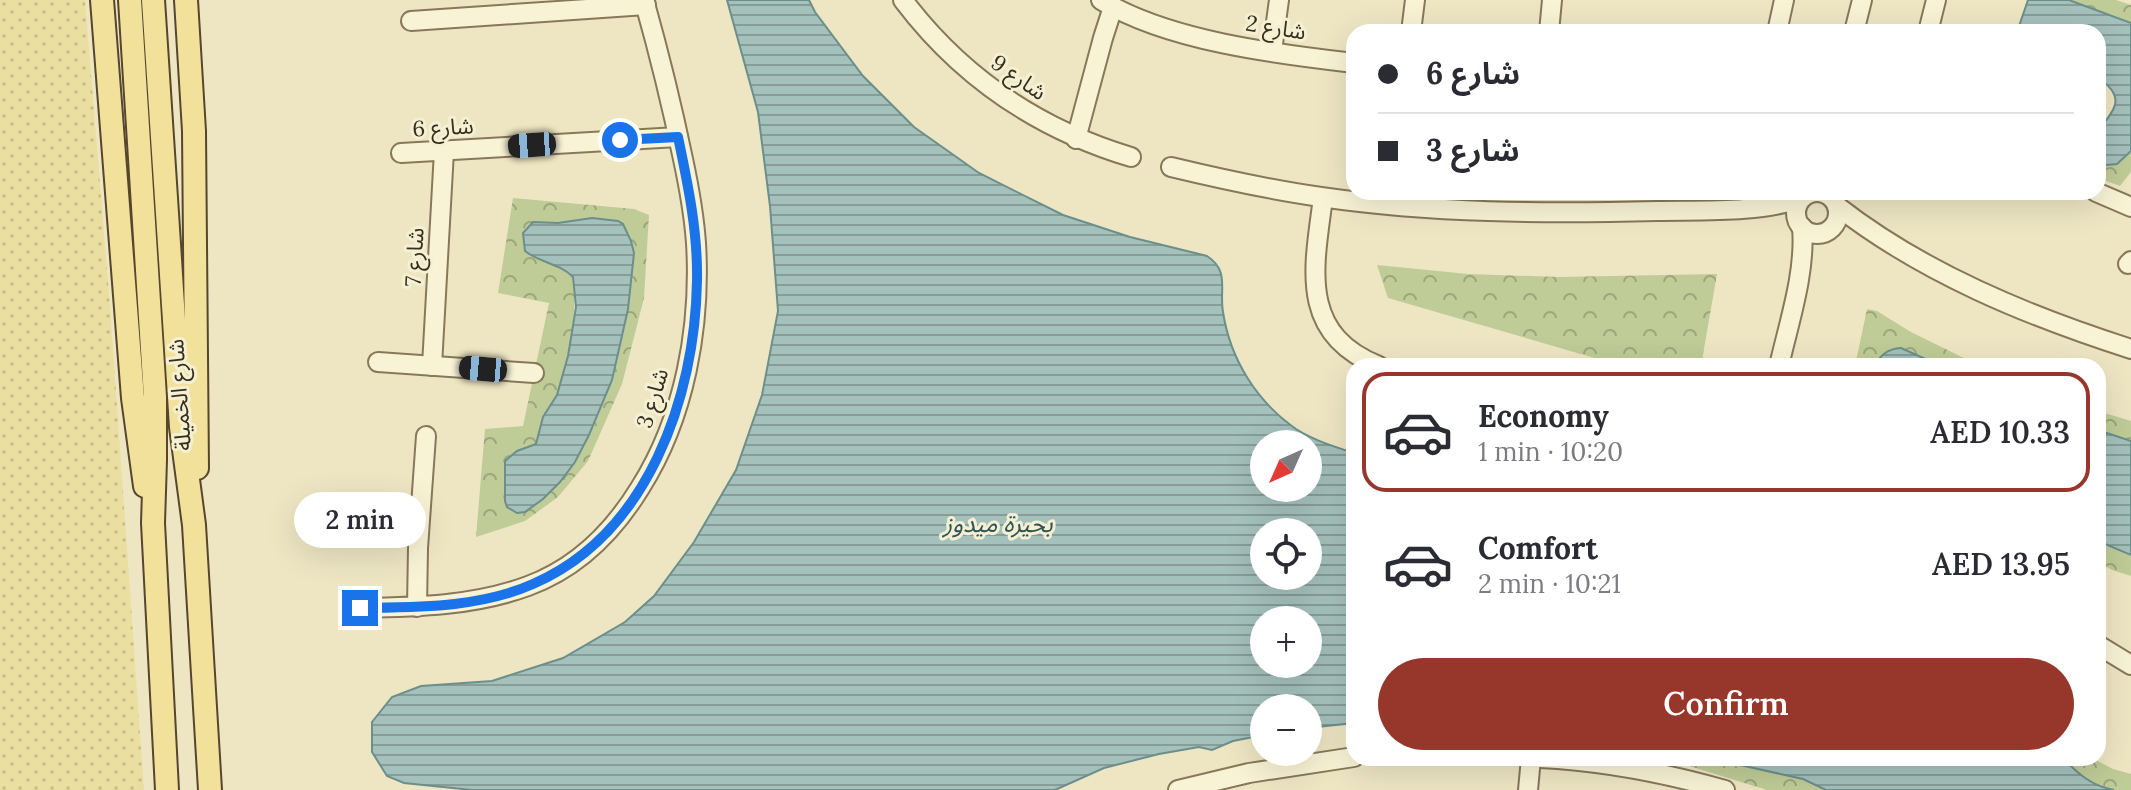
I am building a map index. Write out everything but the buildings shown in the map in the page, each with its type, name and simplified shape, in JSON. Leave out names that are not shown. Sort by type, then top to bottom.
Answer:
[{"type":"main road","points":[[102,0],[136,429],[153,523]]},
{"type":"main road","name":"شارع الخميلة","points":[[130,0],[155,428],[153,523],[167,790]]},
{"type":"main road","name":"شارع الخميلة","points":[[153,0],[181,427],[194,525],[210,790]]},
{"type":"main road","points":[[186,0],[194,131],[197,427],[194,525]]},
{"type":"street","name":"شارع 9","points":[[903,0],[944,48],[1006,99],[1076,139],[1131,157]]},
{"type":"street","points":[[1272,51],[1279,0]]},
{"type":"street","points":[[1412,24],[1415,0]]},
{"type":"street","points":[[1550,24],[1552,0]]},
{"type":"street","points":[[1779,24],[1784,0]]},
{"type":"street","points":[[1856,24],[1862,0]]},
{"type":"street","points":[[1930,24],[1936,0]]},
{"type":"street","points":[[411,21],[456,9],[645,2]]},
{"type":"street","name":"شارع 3","points":[[360,608],[459,603],[506,594],[555,574],[598,543],[646,480],[665,440],[689,359],[697,282],[696,243],[692,204],[678,137],[645,2]]},
{"type":"street","points":[[1076,139],[1103,38],[1107,4]]},
{"type":"street","name":"شارع 2","points":[[1107,4],[1177,32],[1346,62]]},
{"type":"street","name":"شارع 6","points":[[401,153],[678,137]]},
{"type":"street","name":"شارع 7","points":[[432,366],[444,151]]},
{"type":"street","points":[[1171,167],[1323,198],[1440,209],[1531,213],[1634,212],[1766,206],[1798,200]]},
{"type":"street","points":[[2106,196],[2131,207]]},
{"type":"street","points":[[1323,198],[1314,282],[1318,302],[1336,336],[1362,358]]},
{"type":"street","points":[[1781,358],[1801,268],[1803,247],[1798,205],[1810,200]]},
{"type":"street","points":[[1801,268],[1811,249],[1837,218],[1823,200]]},
{"type":"street","points":[[1826,200],[1935,269],[1982,292],[2078,332],[2131,349]]},
{"type":"street","points":[[1766,206],[1782,211],[1812,233],[1851,227],[1871,231]]},
{"type":"street","points":[[378,362],[534,373]]},
{"type":"street","points":[[417,607],[426,436]]},
{"type":"street","points":[[2106,650],[2131,665]]},
{"type":"street","points":[[1178,790],[1249,773],[1346,758]]},
{"type":"street","points":[[1528,790],[1530,766]]},
{"type":"street","points":[[1616,766],[1725,790]]},
{"type":"sand","points":[[0,0],[85,0],[144,790],[0,790]]},
{"type":"green space","points":[[2069,0],[2116,0],[2131,5],[2131,23]]},
{"type":"green space","points":[[2131,151],[2131,172],[2120,186],[2106,181],[2106,164],[2117,164]]},
{"type":"green space","points":[[513,198],[634,209],[649,215],[644,298],[622,384],[588,461],[558,497],[525,521],[476,537],[485,429],[523,426],[549,303],[498,293]],"holes":[[[592,218],[634,253],[622,334],[599,413],[575,461],[543,499],[533,447],[566,368],[574,322],[574,292],[573,278],[557,265],[530,255],[533,222],[558,223]]]},
{"type":"green space","points":[[1377,265],[1468,274],[1559,277],[1717,274],[1702,358],[1594,358],[1388,298]]},
{"type":"green space","points":[[1867,309],[1877,311],[1964,358],[1857,358]]},
{"type":"green space","points":[[2106,413],[2131,421],[2131,576],[2106,567]]},
{"type":"green space","points":[[2106,765],[2131,774],[2131,790],[1767,790],[1689,766]]},
{"type":"water","name":"بحيرة ميدوز","points":[[727,0],[809,0],[863,76],[914,127],[979,173],[1063,215],[1130,237],[1207,256],[1214,262],[1221,274],[1223,312],[1239,363],[1269,406],[1298,430],[1250,430],[1250,502],[1322,502],[1322,442],[1346,450],[1346,724],[1322,726],[1322,694],[1250,694],[1250,738],[1212,750],[1199,747],[1104,768],[1055,790],[472,790],[404,783],[387,776],[372,752],[372,722],[392,697],[421,686],[492,681],[563,658],[625,622],[654,596],[694,542],[736,470],[762,395],[778,311],[770,206],[758,112]]},
{"type":"water","points":[[2028,0],[2069,0],[2131,23],[2131,151],[2117,164],[2106,164],[2106,121],[2113,110],[2115,97],[2106,84],[2106,24],[2020,24]]},
{"type":"water","points":[[592,218],[623,224],[634,253],[628,309],[612,380],[575,462],[543,499],[525,512],[517,513],[507,507],[505,501],[505,461],[517,451],[536,444],[543,417],[557,395],[568,356],[576,307],[573,277],[525,251],[523,233],[533,222],[558,223]]},
{"type":"water","points":[[1901,348],[1923,358],[1880,358]]},
{"type":"water","points":[[2106,433],[2131,441],[2131,555],[2106,544]]},
{"type":"water","points":[[1744,766],[2071,766],[2099,786],[2114,790],[1826,790],[1803,779]]},
{"type":"route","points":[[360,608],[459,603],[506,594],[531,585],[555,574],[598,543],[646,480],[671,426],[689,359],[696,301],[696,243],[692,204],[678,137],[620,140]]}]
